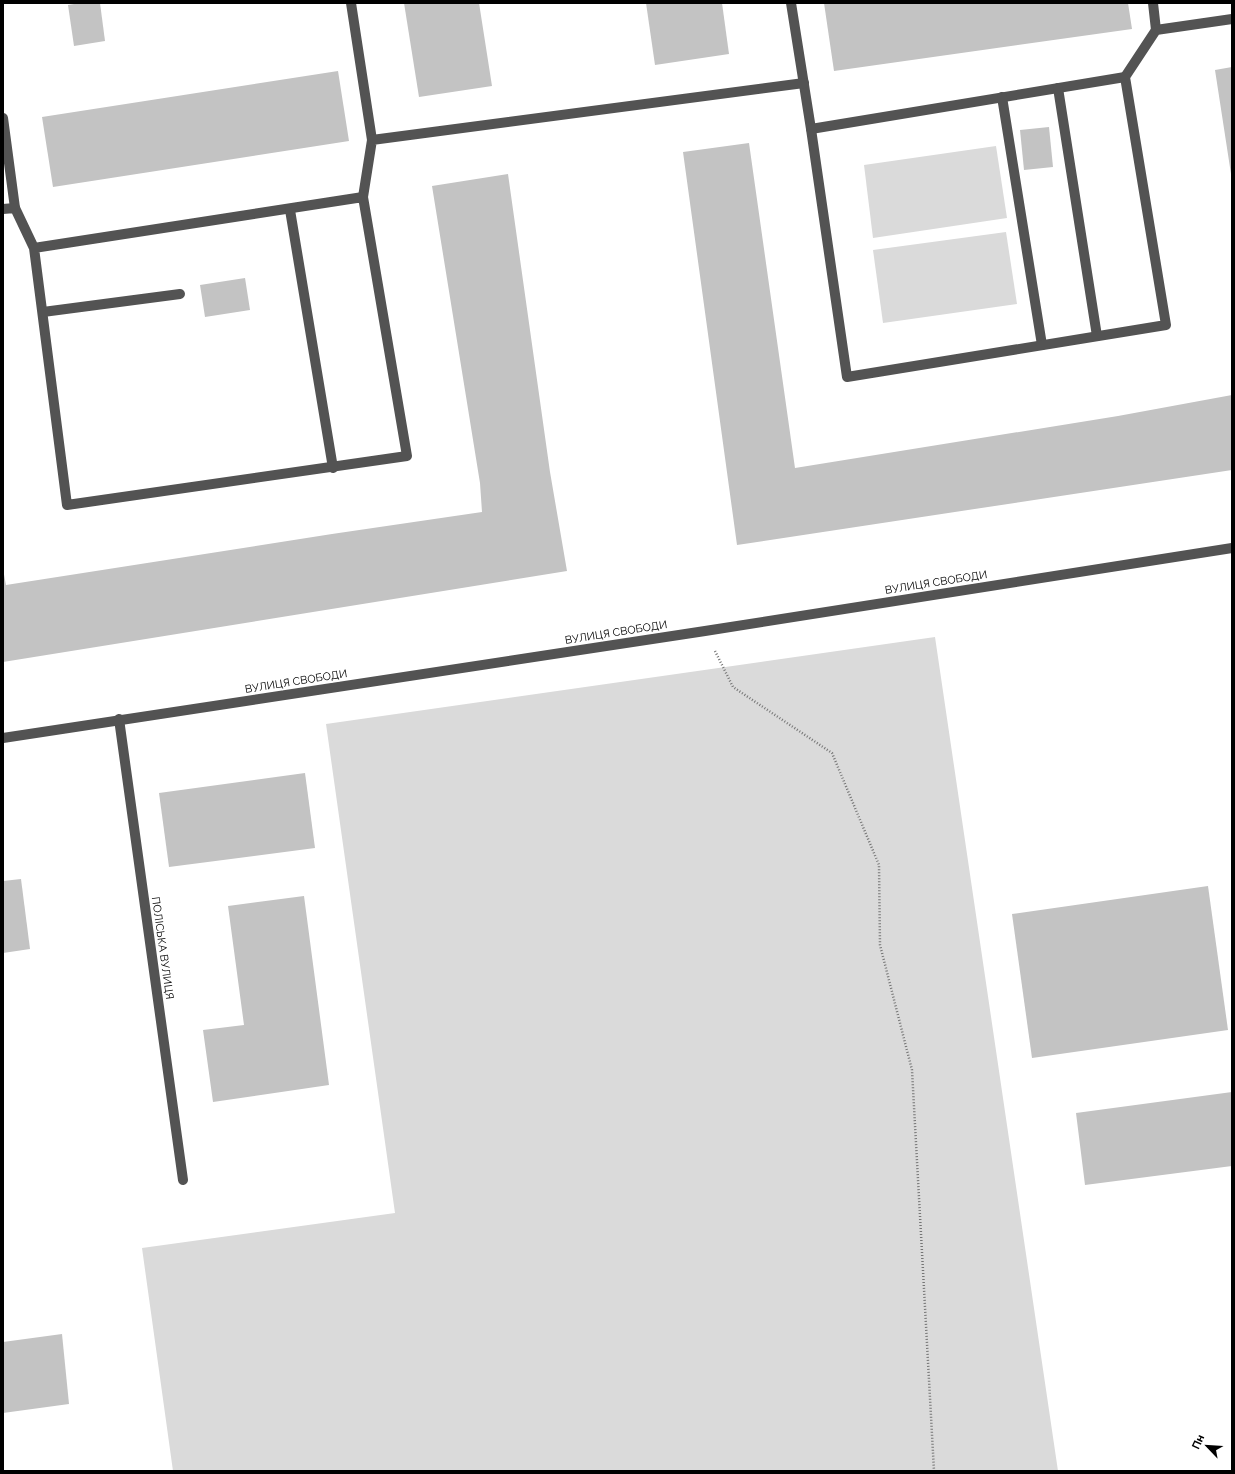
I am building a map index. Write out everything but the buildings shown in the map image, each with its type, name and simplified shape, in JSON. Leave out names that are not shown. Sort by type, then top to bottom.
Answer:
[{"type":"street","points":[[3,118],[15,208],[34,248],[67,505],[333,468],[407,456],[363,197],[372,140],[351,3]]},
{"type":"street","points":[[791,3],[847,377],[1166,324],[1125,77],[1156,30],[1153,3]]},
{"type":"street","points":[[1156,30],[1232,19]]},
{"type":"street","points":[[811,129],[1125,77]]},
{"type":"street","points":[[372,140],[804,83]]},
{"type":"street","points":[[1058,88],[1097,336]]},
{"type":"street","points":[[1002,97],[1042,345]]},
{"type":"street","points":[[34,248],[290,210],[363,197]]},
{"type":"street","points":[[3,209],[15,208]]},
{"type":"street","points":[[290,210],[333,468]]},
{"type":"street","points":[[43,312],[180,294]]},
{"type":"street","name":"ВУЛИЦЯ СВОБОДИ","points":[[3,738],[119,719],[705,631],[1232,548]]},
{"type":"street","name":"ПОЛІСЬКА ВУЛИЦЯ","points":[[119,719],[183,1180]]},
{"type":"path","points":[[705,631],[734,687],[832,753],[879,865],[880,945],[912,1070],[934,1471]]},
{"type":"shaded area","points":[[996,146],[1007,218],[873,238],[864,165]]},
{"type":"shaded area","points":[[1006,232],[1017,304],[883,323],[873,250]]},
{"type":"shaded area","points":[[935,637],[1058,1471],[173,1471],[142,1248],[395,1213],[326,724]]}]
